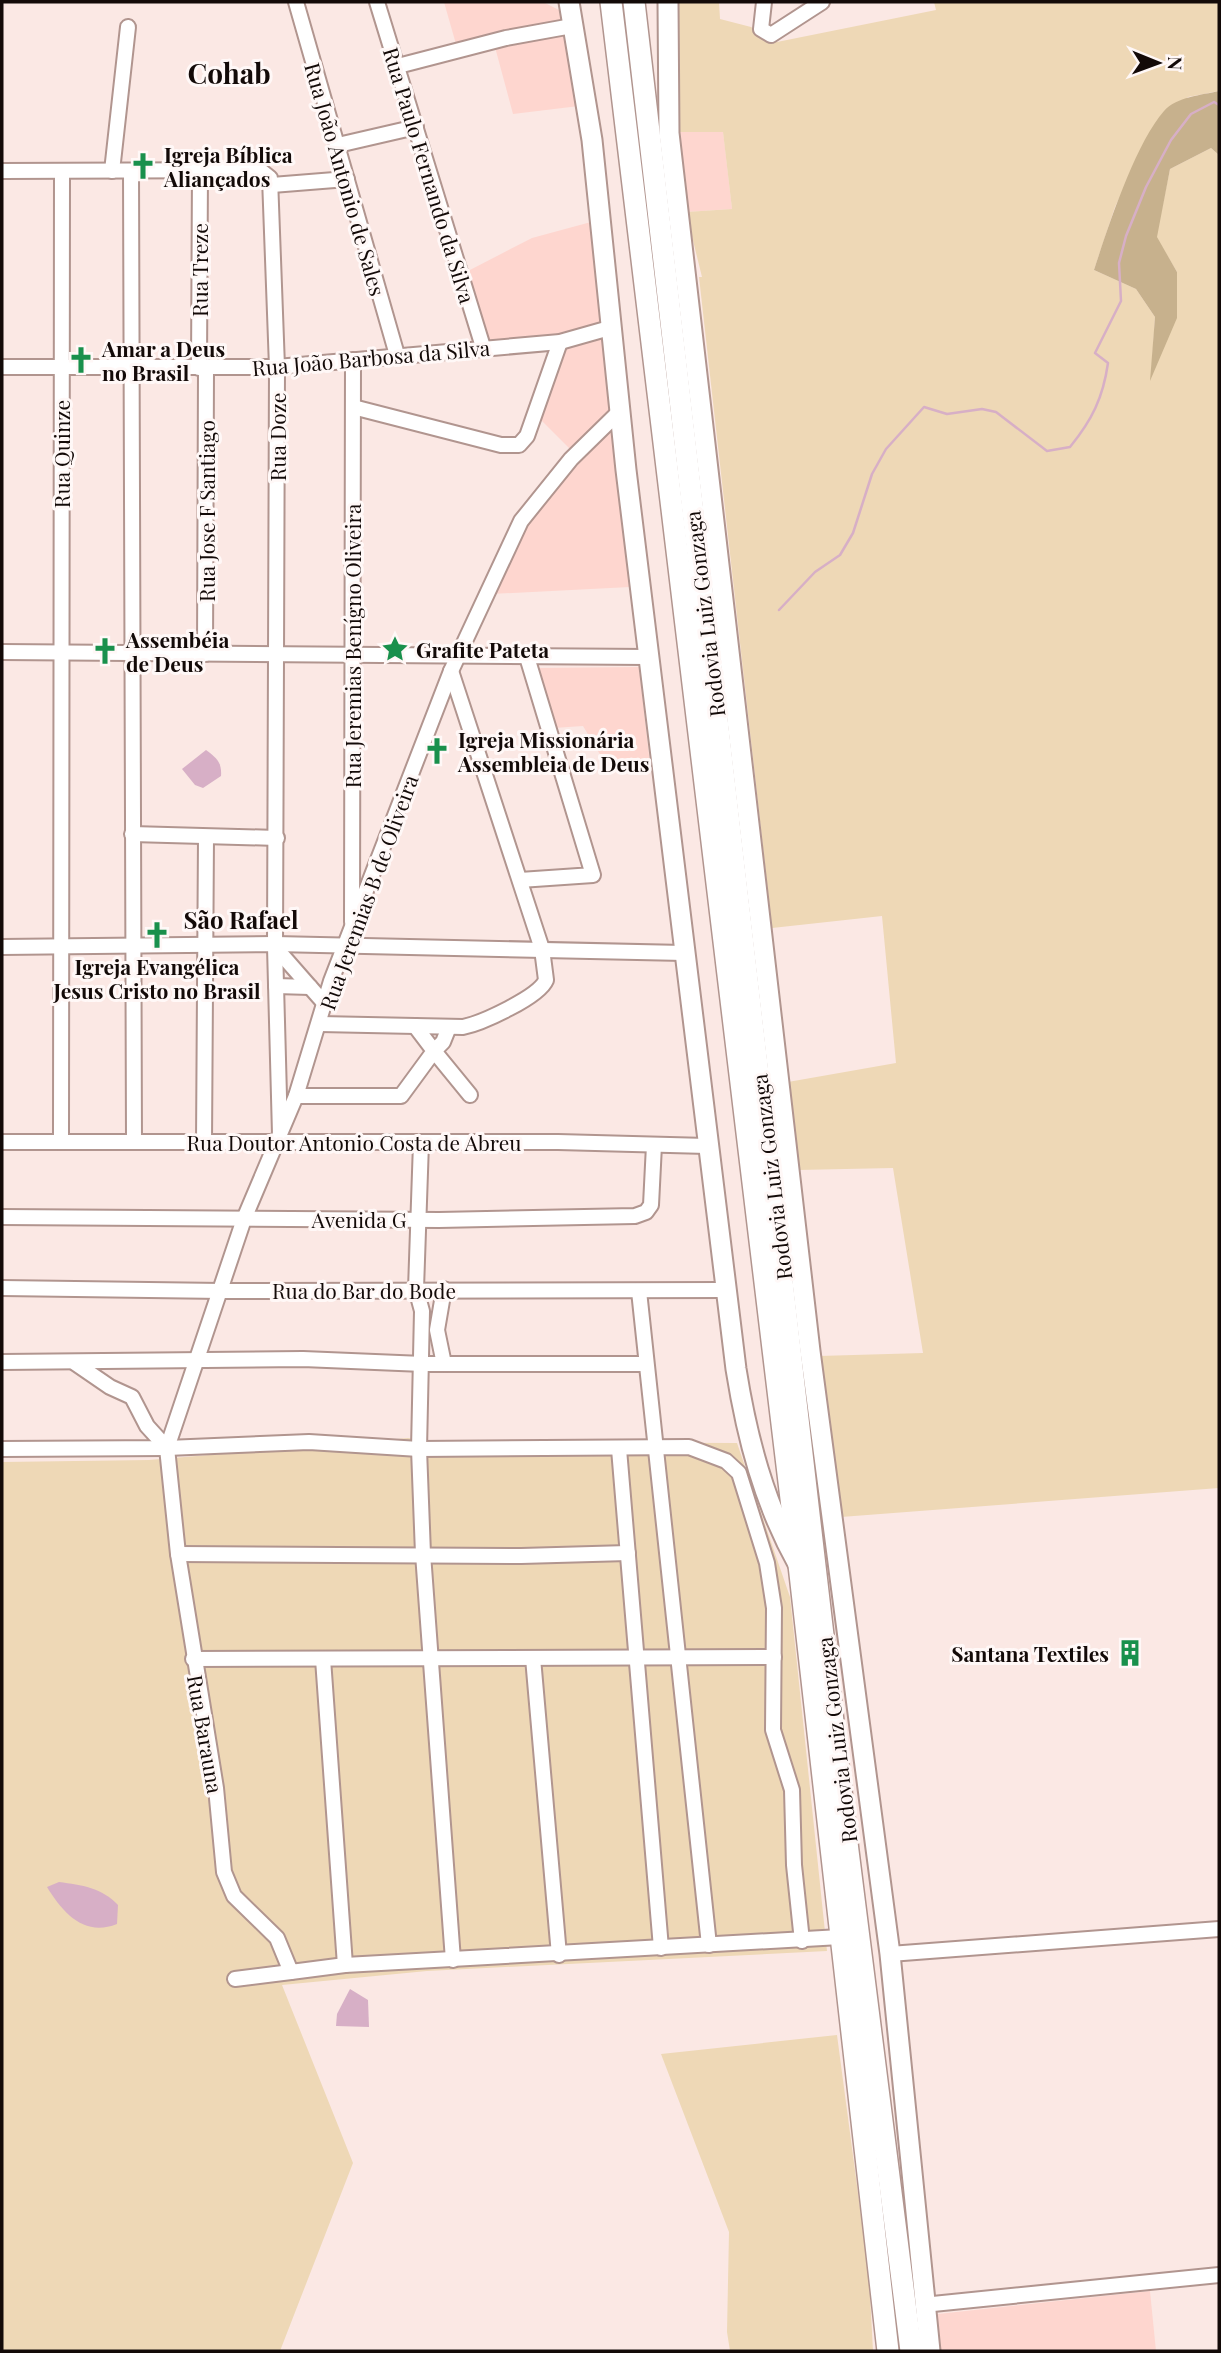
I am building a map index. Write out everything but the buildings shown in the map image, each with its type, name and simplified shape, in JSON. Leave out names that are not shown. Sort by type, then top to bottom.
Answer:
[{"type":"highway","name":"Rodovia Luiz Gonzaga","points":[[611,2],[799,1565],[888,2351]]},
{"type":"highway","name":"Rodovia Luiz Gonzaga","points":[[634,2],[848,1851],[911,2351]]},
{"type":"main road","points":[[669,6],[669,133],[810,1351],[890,1954],[923,2305],[930,2351]]},
{"type":"main road","points":[[569,10],[588,107],[648,657],[707,1146],[742,1408],[752,1451],[779,1529],[799,1565]]},
{"type":"street","name":"Rua João Antonio de Sales","points":[[296,2],[397,355]]},
{"type":"street","name":"Rua Paulo Fernando da Silva","points":[[377,2],[483,348]]},
{"type":"street","points":[[764,2],[761,29],[771,35],[822,2]]},
{"type":"street","points":[[398,66],[506,38],[569,10]]},
{"type":"street","points":[[112,171],[128,27]]},
{"type":"street","points":[[338,145],[416,127]]},
{"type":"street","points":[[131,170],[134,1142]]},
{"type":"street","points":[[2,171],[260,170],[271,181],[347,179]]},
{"type":"street","name":"Rua Quinze","points":[[61,1142],[62,171]]},
{"type":"street","name":"Rua Treze","points":[[200,171],[203,369]]},
{"type":"street","name":"Rua Doze","points":[[271,181],[276,367],[275,986],[278,1139]]},
{"type":"street","name":"Rua João Barbosa da Silva","points":[[2,367],[276,367],[560,342],[612,327]]},
{"type":"street","points":[[354,407],[501,445],[519,445],[527,436],[560,342]]},
{"type":"street","name":"Rua Jeremias Benígno Oliveira","points":[[349,938],[353,360]]},
{"type":"street","name":"Rua Jose F Santiago","points":[[203,369],[205,654]]},
{"type":"street","name":"Rua Jeremias B de Oliveira","points":[[167,1448],[244,1219],[296,1096],[349,938],[451,671],[521,521],[571,459],[620,411]]},
{"type":"street","points":[[2,652],[648,657]]},
{"type":"street","points":[[520,880],[593,875],[527,657]]},
{"type":"street","points":[[320,1024],[449,1027],[483,1021],[544,987],[547,973],[542,949],[451,671]]},
{"type":"street","points":[[132,834],[277,838]]},
{"type":"street","points":[[204,1142],[206,837]]},
{"type":"street","points":[[2,947],[275,946],[349,938],[542,949],[684,953]]},
{"type":"street","points":[[275,946],[325,1004]]},
{"type":"street","points":[[275,986],[310,987]]},
{"type":"street","points":[[415,1026],[470,1095]]},
{"type":"street","points":[[296,1096],[401,1096],[443,1042],[449,1027]]},
{"type":"street","name":"Rua Doutor Antonio Costa de Abreu","points":[[2,1142],[204,1142],[278,1139],[707,1146]]},
{"type":"street","points":[[421,1143],[416,1289],[421,1303],[423,1364],[419,1449],[423,1553],[453,1961]]},
{"type":"street","name":"Avenida G","points":[[2,1217],[561,1219],[642,1214],[651,1205],[654,1145]]},
{"type":"street","name":"Rua do Bar do Bode","points":[[2,1288],[222,1291],[726,1290]]},
{"type":"street","points":[[444,1289],[437,1330],[444,1364]]},
{"type":"street","points":[[639,1291],[709,1945]]},
{"type":"street","points":[[2,1362],[303,1359],[423,1364],[645,1363]]},
{"type":"street","points":[[75,1363],[110,1387],[132,1397],[147,1426],[167,1448]]},
{"type":"street","points":[[2,1448],[167,1448],[309,1442],[419,1449],[690,1447],[726,1461],[739,1473],[767,1563],[774,1608],[773,1730],[792,1790],[794,1865],[802,1941]]},
{"type":"street","name":"Rua Barauna","points":[[167,1448],[193,1659],[216,1787],[224,1872],[234,1896],[277,1938],[291,1972]]},
{"type":"street","points":[[620,1449],[661,1948]]},
{"type":"street","points":[[178,1554],[423,1553],[521,1556],[628,1553]]},
{"type":"street","points":[[533,1657],[559,1955]]},
{"type":"street","points":[[193,1659],[774,1657]]},
{"type":"street","points":[[323,1659],[345,1965]]},
{"type":"street","points":[[890,1954],[1219,1929]]},
{"type":"street","points":[[235,1979],[345,1965],[453,1961],[840,1937]]},
{"type":"street","points":[[923,2305],[1219,2275]]},
{"type":"shaded area","points":[[444,2],[543,2],[565,13],[579,106],[513,114],[492,36],[456,44]]},
{"type":"shaded area","points":[[679,2],[719,2],[720,19],[751,27],[777,42],[936,10],[934,2],[1219,2],[1219,91],[1188,97],[1144,145],[1115,207],[1094,270],[1136,289],[1155,317],[1151,378],[1177,272],[1156,237],[1170,169],[1211,148],[1219,155],[1219,1488],[841,1517],[833,1442],[819,1356],[923,1353],[893,1168],[798,1170],[788,1082],[896,1063],[882,916],[772,928],[699,277],[702,277],[686,212],[732,209],[723,132],[679,132]]},
{"type":"shaded area","points":[[1219,91],[1219,155],[1211,148],[1170,169],[1157,237],[1177,272],[1177,318],[1150,381],[1155,317],[1136,289],[1094,270],[1123,187],[1153,126],[1169,106],[1190,97]]},
{"type":"shaded area","points":[[723,131],[732,209],[686,212],[679,132]]},
{"type":"shaded area","points":[[591,222],[616,407],[572,451],[540,419],[560,334],[486,341],[466,272],[532,238]]},
{"type":"shaded area","points":[[612,427],[630,587],[491,594],[530,518]]},
{"type":"shaded area","points":[[639,667],[650,764],[607,766],[583,726],[554,728],[538,668]]},
{"type":"shaded area","points":[[206,750],[218,761],[221,776],[203,788],[195,785],[182,769]]},
{"type":"shaded area","points":[[408,1438],[438,1442],[737,1443],[790,1597],[827,1951],[427,1971],[282,1985],[353,2163],[280,2351],[2,2351],[2,1462],[149,1460]]},
{"type":"shaded area","points":[[59,1882],[91,1888],[112,1899],[118,1905],[117,1924],[94,1927],[85,1925],[67,1914],[47,1887]]},
{"type":"shaded area","points":[[350,1989],[368,2000],[369,2027],[336,2026],[337,2014]]},
{"type":"shaded area","points":[[837,2035],[869,2276],[873,2351],[730,2351],[727,2332],[729,2232],[661,2054]]},
{"type":"shaded area","points":[[1150,2291],[1156,2351],[935,2351],[929,2315]]},
{"type":"waterway","points":[[779,610],[815,572],[840,555],[853,533],[872,474],[886,449],[924,407],[947,414],[982,409],[996,412],[1047,451],[1070,447],[1085,427],[1100,398],[1108,363],[1095,353],[1121,301],[1119,263],[1126,236],[1146,187],[1171,140],[1191,114],[1214,102],[1219,105]]},
{"type":"place","name":"Igreja Bíblica Aliançados","points":[[143,166]]},
{"type":"place","name":"Amar a Deus no Brasil","points":[[81,360]]},
{"type":"place","name":"Grafite Pateta","points":[[395,649]]},
{"type":"place","name":"Assembéia de Deus","points":[[105,651]]},
{"type":"place","name":"Igreja Missionária Assembleia de Deus","points":[[437,751]]},
{"type":"place","name":"Igreja Evangélica Jesus Cristo no Brasil","points":[[157,935]]},
{"type":"place","name":"Santana Textiles","points":[[1130,1653]]},
{"type":"district","name":"Cohab","points":[[229,72]]},
{"type":"district","name":"São Rafael","points":[[241,919]]}]
